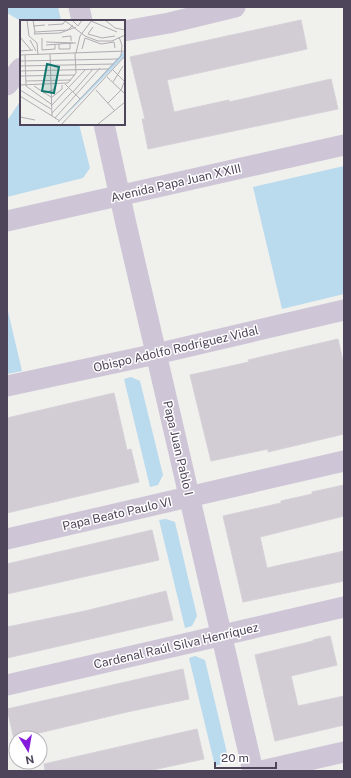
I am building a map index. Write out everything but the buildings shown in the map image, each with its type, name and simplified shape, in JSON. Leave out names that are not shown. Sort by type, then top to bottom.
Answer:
[{"type":"street","points":[[79,7],[82,20]]},
{"type":"street","points":[[125,31],[168,23],[235,7]]},
{"type":"street","points":[[7,85],[20,69]]},
{"type":"street","name":"Papa Juan Pablo I","points":[[104,125],[253,771]]},
{"type":"street","name":"Avenida Papa Juan XXIII","points":[[7,221],[344,145]]},
{"type":"street","name":"Obispo Adolfo Rodríguez Vidal","points":[[7,386],[156,354],[344,310]]},
{"type":"street","name":"Papa Beato Paulo VI","points":[[7,539],[344,461]]},
{"type":"street","name":"Cardenal Raúl Silva Henríquez","points":[[7,685],[344,607]]},
{"type":"street","points":[[261,771],[344,752]]},
{"type":"shaded area","points":[[7,7],[58,7],[61,20],[20,20],[7,13]]},
{"type":"shaded area","points":[[20,102],[20,125],[79,125],[90,168],[83,178],[7,197],[7,121]]},
{"type":"shaded area","points":[[344,166],[344,294],[282,309],[253,187]]},
{"type":"shaded area","points":[[7,307],[22,371],[7,374]]},
{"type":"shaded area","points":[[131,377],[140,381],[163,475],[158,485],[150,487],[124,379]]},
{"type":"shaded area","points":[[166,519],[175,522],[197,616],[192,626],[185,628],[159,520]]},
{"type":"shaded area","points":[[195,656],[205,660],[227,753],[222,764],[215,766],[189,658]]}]
